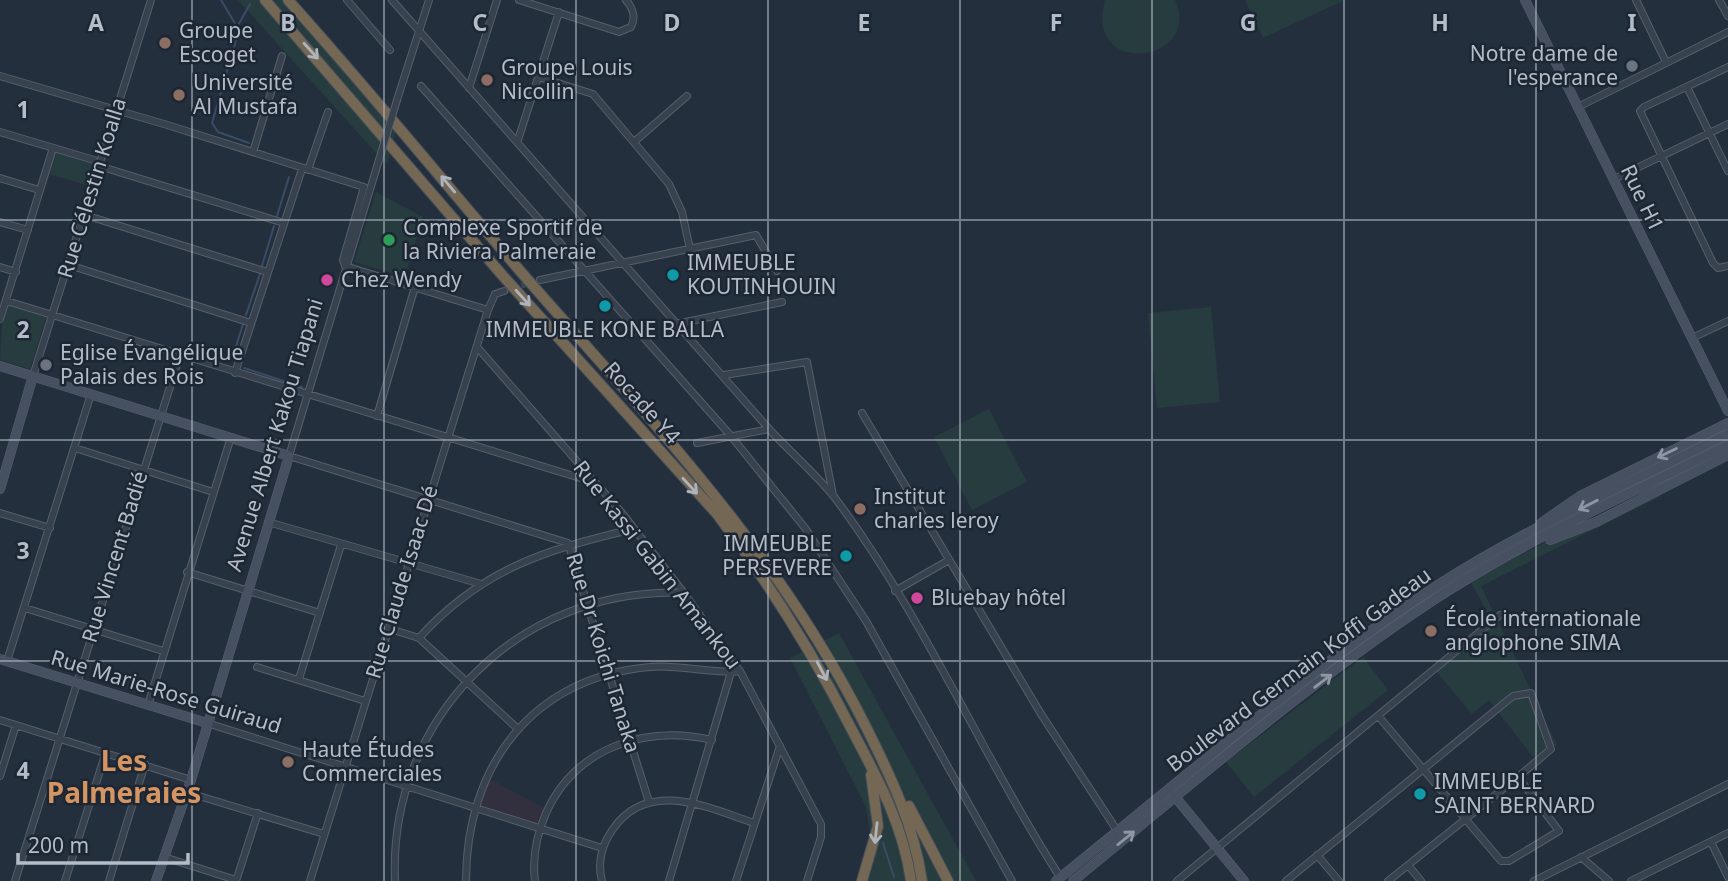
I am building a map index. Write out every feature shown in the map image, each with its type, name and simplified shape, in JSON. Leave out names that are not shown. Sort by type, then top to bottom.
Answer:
[{"type":"highway","name":"Rocade Y4","points":[[265,0],[512,286],[717,514],[790,615],[859,743],[895,814],[911,881]]},
{"type":"highway","name":"Rocade Y4","points":[[288,0],[371,92],[520,270],[726,506],[818,639],[884,763],[913,832],[922,881]]},
{"type":"highway","points":[[859,743],[875,791],[878,826],[863,881]]},
{"type":"highway","points":[[884,763],[948,881]]},
{"type":"main road","name":"Rue H1","points":[[1525,0],[1728,411]]},
{"type":"main road","points":[[0,366],[289,456]]},
{"type":"main road","points":[[0,488],[33,376]]},
{"type":"main road","points":[[1514,541],[1580,496],[1728,423]]},
{"type":"main road","name":"Boulevard Germain Koffi Gadeau","points":[[1058,879],[1447,591],[1728,434]]},
{"type":"main road","name":"Boulevard Germain Koffi Gadeau","points":[[1073,881],[1172,794],[1400,611],[1514,541],[1666,470],[1728,445]]},
{"type":"main road","points":[[1518,551],[1596,522],[1728,455]]},
{"type":"main road","name":"Avenue Albert Kakou Tiapani","points":[[156,881],[191,780],[246,589],[289,456]]},
{"type":"main road","name":"Rue Marie-Rose Guiraud","points":[[4,660],[207,723]]},
{"type":"main road","points":[[1172,794],[1244,881]]},
{"type":"street","name":"Rue Célestin Koalla","points":[[33,376],[85,215],[97,163],[150,0]]},
{"type":"street","points":[[346,0],[390,50]]},
{"type":"street","points":[[392,0],[518,140],[769,429],[833,496],[895,591],[1058,879]]},
{"type":"street","name":"Avenue Albert Kakou Tiapani","points":[[289,456],[345,265],[429,0]]},
{"type":"street","points":[[469,88],[497,0]]},
{"type":"street","points":[[519,0],[610,30],[624,31],[634,22],[634,14],[626,0]]},
{"type":"street","points":[[1636,0],[1666,62]]},
{"type":"street","points":[[1719,0],[1728,16]]},
{"type":"street","points":[[518,140],[559,12]]},
{"type":"street","points":[[1578,107],[1728,32]]},
{"type":"street","points":[[253,152],[282,56]]},
{"type":"street","points":[[1728,67],[1640,111],[1715,267],[1728,266]]},
{"type":"street","points":[[0,76],[364,187],[343,260],[345,265],[488,310]]},
{"type":"street","points":[[539,77],[593,94],[674,193],[682,212],[691,249]]},
{"type":"street","points":[[421,86],[731,436],[805,528],[866,621],[1012,881]]},
{"type":"street","points":[[1687,87],[1728,171]]},
{"type":"street","points":[[634,142],[687,96]]},
{"type":"street","points":[[235,373],[284,223],[328,112]]},
{"type":"street","points":[[1614,179],[1728,124]]},
{"type":"street","points":[[0,132],[284,223]]},
{"type":"street","points":[[0,319],[52,148]]},
{"type":"street","points":[[0,178],[39,190]]},
{"type":"street","points":[[85,215],[267,272]]},
{"type":"street","points":[[0,222],[28,230]]},
{"type":"street","points":[[540,280],[756,235],[777,271]]},
{"type":"street","points":[[69,265],[251,323]]},
{"type":"street","points":[[0,267],[16,272]]},
{"type":"street","points":[[376,416],[415,287]]},
{"type":"street","name":"Rue Claude Isaac Dé","points":[[310,881],[488,310],[495,294],[504,291]]},
{"type":"street","points":[[7,301],[596,483]]},
{"type":"street","points":[[676,324],[782,302]]},
{"type":"street","points":[[1692,338],[1728,321]]},
{"type":"street","name":"Rue Kassi Gabin Amankou","points":[[477,347],[634,529],[740,671],[821,824],[821,837],[807,881]]},
{"type":"street","name":"Rue Vincent Badié","points":[[15,881],[180,355]]},
{"type":"street","points":[[724,375],[807,362],[833,496]]},
{"type":"street","points":[[4,660],[25,608],[91,394]]},
{"type":"street","points":[[862,412],[1078,774],[1118,832]]},
{"type":"street","points":[[697,443],[769,429]]},
{"type":"street","points":[[148,705],[231,437]]},
{"type":"street","points":[[75,448],[213,492]]},
{"type":"street","name":"Rue Dr Koichi Tanaka","points":[[289,456],[568,543],[649,802]]},
{"type":"street","points":[[0,513],[50,528]]},
{"type":"street","points":[[268,522],[407,565],[481,584]]},
{"type":"street","points":[[419,638],[436,619],[481,584],[531,556],[568,543],[634,529]]},
{"type":"street","points":[[299,679],[341,545]]},
{"type":"street","points":[[895,591],[949,560]]},
{"type":"street","points":[[187,572],[320,613]]},
{"type":"street","points":[[395,881],[396,852],[408,786],[429,736],[465,681],[490,658],[533,628],[588,606],[643,594],[684,593]]},
{"type":"street","points":[[25,608],[163,652]]},
{"type":"street","points":[[1177,881],[1500,615]]},
{"type":"street","points":[[387,628],[419,638],[518,729]]},
{"type":"street","points":[[466,881],[468,842],[476,806],[489,770],[518,729],[550,701],[609,672],[671,666],[740,671]]},
{"type":"street","points":[[257,667],[365,701]]},
{"type":"street","points":[[669,881],[732,672]]},
{"type":"street","points":[[1286,881],[1513,696],[1531,692],[1550,749],[1388,881]]},
{"type":"street","points":[[1379,717],[1497,858],[1504,862],[1559,831],[1518,777]]},
{"type":"street","points":[[0,720],[191,780]]},
{"type":"street","name":"Rue Marie-Rose Guiraud","points":[[207,723],[602,848]]},
{"type":"street","points":[[0,776],[16,725]]},
{"type":"street","points":[[535,881],[535,857],[540,827],[557,792],[576,770],[599,753],[630,739],[673,733],[712,740]]},
{"type":"street","points":[[736,881],[780,746]]},
{"type":"street","points":[[65,881],[106,752]]},
{"type":"street","points":[[109,881],[145,764]]},
{"type":"street","points":[[1534,881],[1728,785]]},
{"type":"street","points":[[199,796],[324,834]]},
{"type":"street","points":[[601,881],[602,848],[616,824],[631,811],[649,802],[667,799],[694,803],[754,823]]},
{"type":"street","points":[[164,857],[236,881],[258,813]]},
{"type":"street","points":[[1631,881],[1728,833]]},
{"type":"street","points":[[1711,842],[1727,879]]},
{"type":"street","points":[[1317,855],[1339,881]]},
{"type":"street","points":[[1581,857],[1609,881]]},
{"type":"street","points":[[1408,865],[1421,881]]},
{"type":"shaded area","points":[[490,779],[546,809],[539,824],[479,805]]},
{"type":"green space","points":[[238,0],[292,0],[399,119],[387,165]]},
{"type":"green space","points":[[1105,0],[1175,0],[1179,21],[1173,37],[1160,48],[1143,53],[1125,52],[1111,42],[1103,26]]},
{"type":"green space","points":[[1245,0],[1345,0],[1263,38]]},
{"type":"green space","points":[[55,152],[93,163],[86,185],[49,174]]},
{"type":"green space","name":"Complexe Sportif de la Riviera Palmeraie","points":[[376,192],[423,217],[405,277],[354,262]]},
{"type":"green space","points":[[8,305],[46,317],[30,369],[0,360],[2,324]]},
{"type":"green space","points":[[1211,307],[1220,402],[1157,408],[1148,313]]},
{"type":"green space","points":[[989,409],[1027,482],[972,510],[934,437]]},
{"type":"green space","points":[[1655,486],[1661,496],[1481,586],[1557,745],[1533,757],[1489,700],[1472,714],[1435,670],[1493,622],[1470,581]]},
{"type":"green space","points":[[839,633],[976,881],[867,881],[874,859],[866,807],[790,658]]},
{"type":"green space","points":[[1363,657],[1388,690],[1254,797],[1226,762]]},
{"type":"waterway","points":[[221,0],[239,30],[212,123],[218,132],[249,143]]},
{"type":"waterway","points":[[237,27],[250,4]]},
{"type":"waterway","points":[[277,216],[289,177]]},
{"type":"waterway","points":[[262,266],[274,226]]},
{"type":"waterway","points":[[246,315],[260,274]]},
{"type":"waterway","points":[[235,361],[234,353],[243,324]]},
{"type":"waterway","points":[[244,368],[302,387]]},
{"type":"waterway","points":[[883,843],[894,877]]},
{"type":"tunnel","points":[[504,291],[540,280]]},
{"type":"place","name":"Groupe Escoget","points":[[165,43]]},
{"type":"place","name":"Notre dame de l'esperance","points":[[1632,66]]},
{"type":"place","name":"Groupe Louis Nicollin","points":[[487,80]]},
{"type":"place","name":"Université Al Mustafa","points":[[179,95]]},
{"type":"place","name":"Complexe Sportif de la Riviera Palmeraie","points":[[389,240]]},
{"type":"place","name":"IMMEUBLE KOUTINHOUIN","points":[[673,275]]},
{"type":"place","name":"Chez Wendy","points":[[327,280]]},
{"type":"place","name":"IMMEUBLE KONE BALLA","points":[[605,306]]},
{"type":"place","name":"Eglise Évangélique Palais des Rois","points":[[46,365]]},
{"type":"place","name":"Institut charles leroy","points":[[860,509]]},
{"type":"place","name":"IMMEUBLE PERSEVERE","points":[[846,556]]},
{"type":"place","name":"Bluebay hôtel","points":[[917,598]]},
{"type":"place","name":"École internationale anglophone SIMA","points":[[1431,631]]},
{"type":"place","name":"Haute Études Commerciales","points":[[288,762]]},
{"type":"place","name":"IMMEUBLE SAINT BERNARD","points":[[1420,794]]},
{"type":"district","name":"Les Palmeraies","points":[[124,777]]}]
